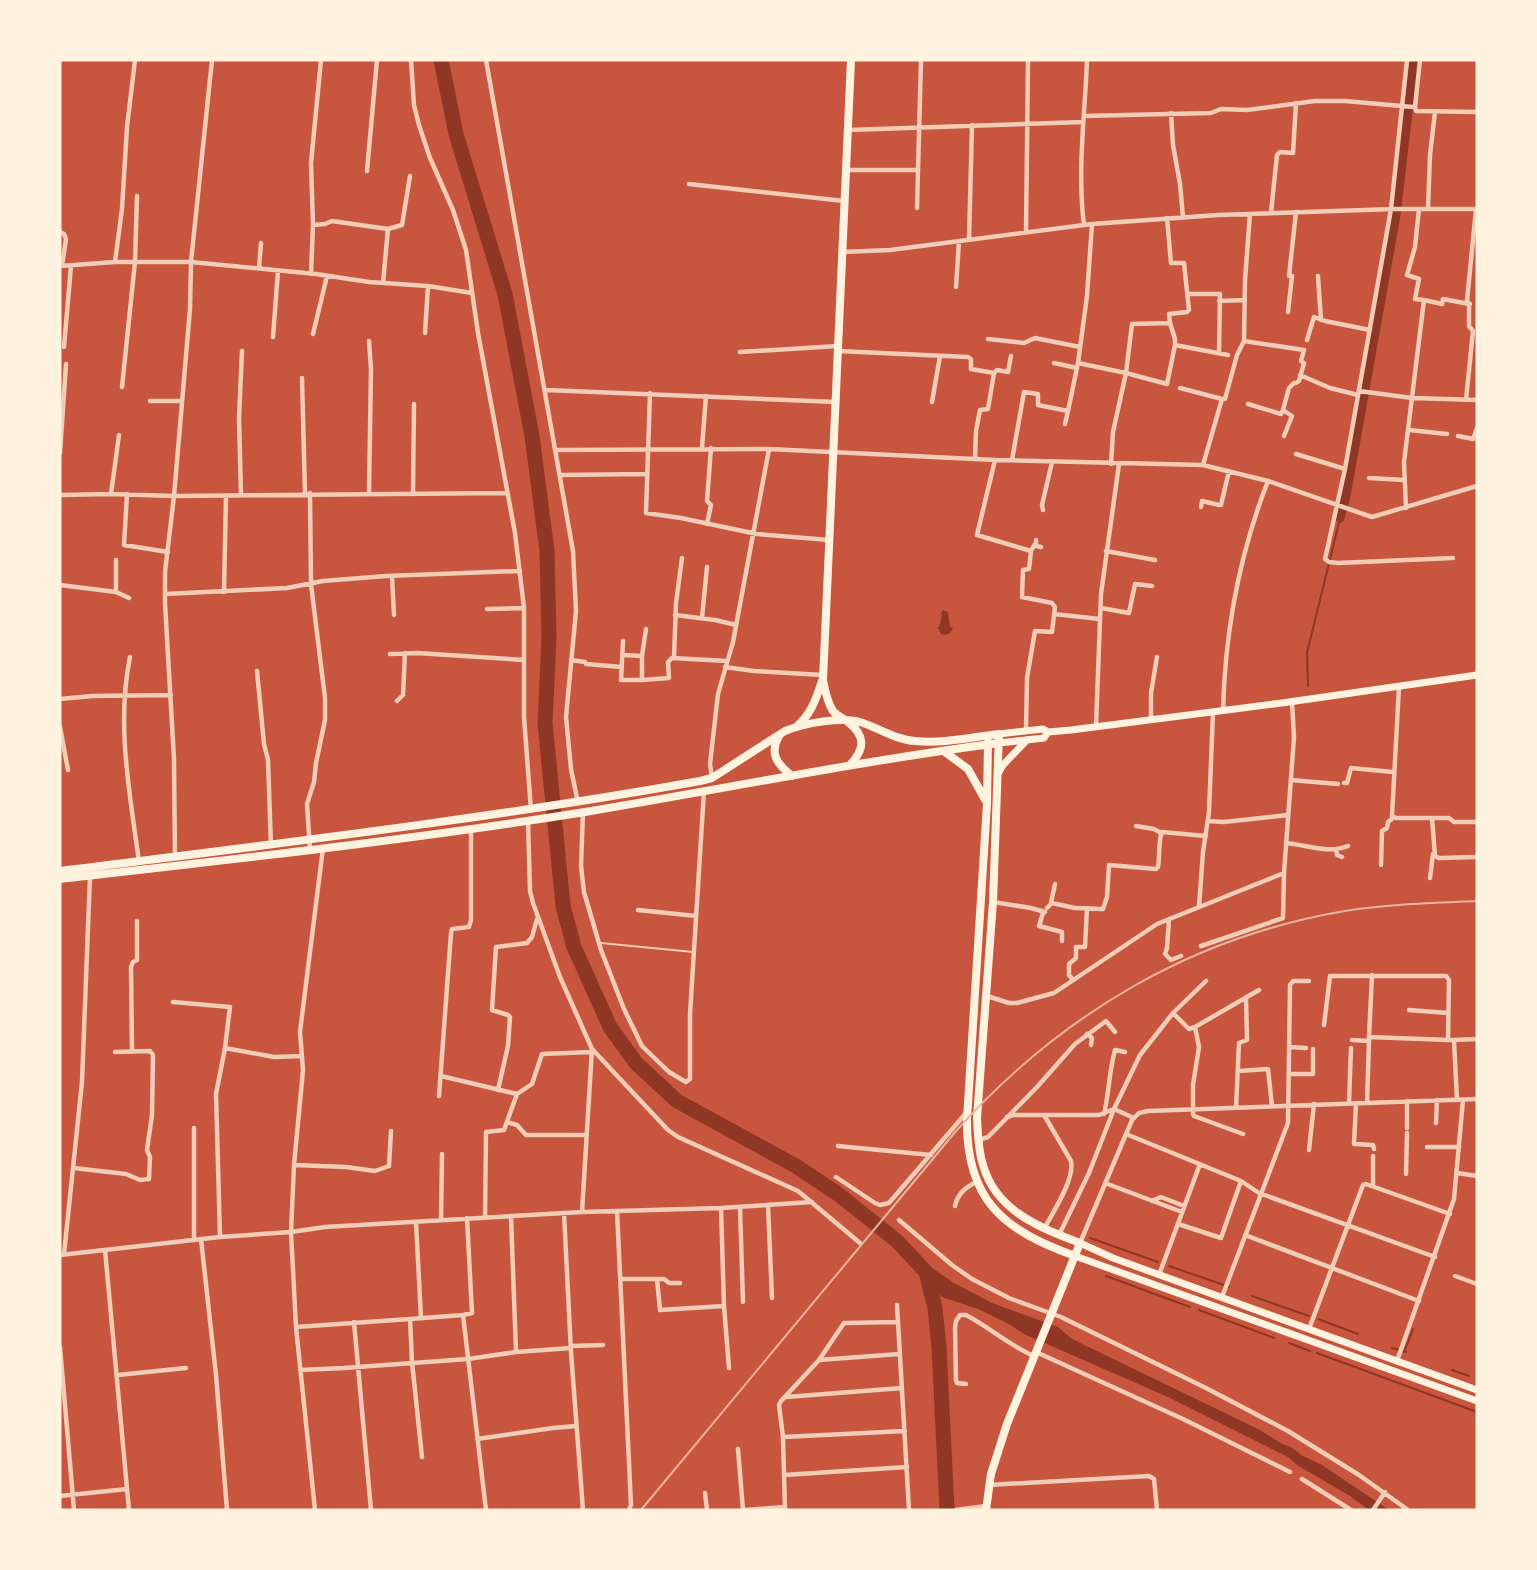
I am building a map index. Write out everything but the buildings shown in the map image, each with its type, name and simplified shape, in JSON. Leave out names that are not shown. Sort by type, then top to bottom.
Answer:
[{"type":"highway","points":[[850,765],[861,750],[861,737],[856,728],[833,711],[826,696],[823,678],[851,60]]},
{"type":"highway","points":[[60,871],[90,871],[309,845],[399,828],[576,803],[712,778],[794,728],[807,716],[823,678]]},
{"type":"highway","points":[[794,728],[844,719],[862,722],[913,741],[929,742],[999,734],[993,902],[977,1118],[979,1140],[985,1172],[1001,1199],[1023,1218],[1080,1243],[1008,1420],[988,1485],[986,1508]]},
{"type":"highway","points":[[988,735],[987,804],[968,1111],[969,1156],[976,1182],[994,1209],[1008,1223],[1046,1245],[1075,1256]]},
{"type":"highway","points":[[779,736],[773,749],[774,756],[792,776]]},
{"type":"highway","points":[[60,879],[90,871],[176,857],[271,846],[309,845],[323,848],[532,820],[850,765],[999,743]]},
{"type":"highway","points":[[945,752],[968,769],[987,804]]},
{"type":"highway","points":[[447,822],[449,832]]},
{"type":"highway","points":[[399,828],[401,838]]},
{"type":"main road","points":[[999,734],[1043,729],[1048,732],[1151,720],[1477,675]]},
{"type":"main road","points":[[999,743],[1044,738],[1048,732]]},
{"type":"main road","points":[[999,772],[1027,740]]},
{"type":"main road","points":[[1080,1243],[1113,1258],[1477,1390]]},
{"type":"main road","points":[[1075,1256],[1477,1401]]},
{"type":"main road","points":[[1270,1326],[1274,1316]]},
{"type":"street","points":[[115,262],[135,60]]},
{"type":"street","points":[[176,857],[177,822],[165,572],[190,309],[191,262],[212,60]]},
{"type":"street","points":[[311,274],[313,225],[311,163],[321,60]]},
{"type":"street","points":[[367,171],[376,60]]},
{"type":"street","points":[[411,60],[414,105],[419,125],[466,250],[478,333],[520,571],[524,608],[524,717],[533,810]]},
{"type":"street","points":[[486,60],[572,537],[576,611],[566,717],[576,803]]},
{"type":"street","points":[[917,208],[921,60]]},
{"type":"street","points":[[1026,232],[1028,60]]},
{"type":"street","points":[[1084,225],[1081,180],[1087,60]]},
{"type":"street","points":[[1407,60],[1392,209],[1370,330],[1362,392],[1325,558],[1328,561],[1345,563],[1453,558]]},
{"type":"street","points":[[1414,107],[1420,60]]},
{"type":"street","points":[[848,130],[1027,123],[1211,112],[1230,108],[1247,110],[1296,103],[1345,101],[1414,107],[1416,111],[1477,112]]},
{"type":"street","points":[[1271,213],[1277,155],[1280,152],[1293,153],[1296,103]]},
{"type":"street","points":[[1428,209],[1430,154],[1435,112]]},
{"type":"street","points":[[1171,113],[1183,217]]},
{"type":"street","points":[[969,239],[972,125]]},
{"type":"street","points":[[846,170],[918,170]]},
{"type":"street","points":[[313,225],[325,224],[332,220],[388,230],[402,225],[410,176]]},
{"type":"street","points":[[689,184],[844,201]]},
{"type":"street","points":[[122,387],[135,262],[137,196]]},
{"type":"street","points":[[842,252],[890,250],[1084,225],[1092,228],[1167,218],[1392,209],[1477,209],[1468,281],[1468,326],[1473,331],[1466,400]]},
{"type":"street","points":[[1419,209],[1415,247],[1407,275],[1419,279],[1415,299],[1442,304],[1443,299],[1469,304]]},
{"type":"street","points":[[1288,312],[1292,276],[1289,276],[1296,212]]},
{"type":"street","points":[[1203,465],[1222,399],[1225,399],[1237,355],[1244,341],[1245,280],[1250,214]]},
{"type":"street","points":[[1054,363],[1126,373],[1167,384],[1174,345],[1169,314],[1187,312],[1188,294],[1184,263],[1171,263],[1167,243],[1167,218]]},
{"type":"street","points":[[1065,424],[1078,365],[1087,296],[1092,228]]},
{"type":"street","points":[[383,283],[388,230]]},
{"type":"street","points":[[60,232],[66,239],[61,266],[115,262],[191,262],[472,292]]},
{"type":"street","points":[[956,286],[959,241]]},
{"type":"street","points":[[259,268],[261,243]]},
{"type":"street","points":[[64,347],[71,266]]},
{"type":"street","points":[[273,337],[278,271]]},
{"type":"street","points":[[313,334],[327,276]]},
{"type":"street","points":[[1318,276],[1321,320]]},
{"type":"street","points":[[425,333],[428,286]]},
{"type":"street","points":[[1188,294],[1219,294],[1219,353]]},
{"type":"street","points":[[1220,301],[1245,300]]},
{"type":"street","points":[[1406,508],[1404,462],[1424,300]]},
{"type":"street","points":[[1307,340],[1312,318],[1370,330]]},
{"type":"street","points":[[1111,464],[1113,432],[1126,373],[1132,324],[1170,323]]},
{"type":"street","points":[[988,339],[1024,343],[1035,338],[1080,347]]},
{"type":"street","points":[[369,341],[371,369],[369,493]]},
{"type":"street","points":[[1244,341],[1304,350],[1298,382],[1289,388],[1281,414],[1248,404]]},
{"type":"street","points":[[1174,345],[1228,355]]},
{"type":"street","points":[[740,352],[838,349],[970,358],[972,369],[994,373],[997,370],[1008,372],[1011,356]]},
{"type":"street","points":[[241,495],[239,418],[242,351]]},
{"type":"street","points":[[932,402],[940,356]]},
{"type":"street","points":[[60,453],[66,364]]},
{"type":"street","points":[[975,459],[976,431],[980,410],[988,409],[994,373]]},
{"type":"street","points":[[1300,375],[1330,388],[1412,398],[1477,400]]},
{"type":"street","points":[[302,378],[311,584],[325,709],[314,782],[307,804],[309,845]]},
{"type":"street","points":[[1180,388],[1222,399]]},
{"type":"street","points":[[546,390],[836,402]]},
{"type":"street","points":[[1012,460],[1024,392],[1038,394],[1038,405],[1068,411]]},
{"type":"street","points":[[650,393],[646,513],[754,533],[829,540]]},
{"type":"street","points":[[702,448],[706,396]]},
{"type":"street","points":[[150,401],[182,401]]},
{"type":"street","points":[[413,493],[414,404]]},
{"type":"street","points":[[1283,410],[1292,416],[1284,436]]},
{"type":"street","points":[[1458,436],[1473,439],[1477,428]]},
{"type":"street","points":[[1409,430],[1447,434]]},
{"type":"street","points":[[111,494],[118,435]]},
{"type":"street","points":[[707,524],[711,505],[707,501],[711,448]]},
{"type":"street","points":[[557,450],[769,449],[995,460],[1203,465],[1268,481],[1372,517],[1477,486]]},
{"type":"street","points":[[712,778],[710,764],[718,694],[736,625],[769,449]]},
{"type":"street","points":[[1296,454],[1345,469]]},
{"type":"street","points":[[995,460],[977,535],[1031,551]]},
{"type":"street","points":[[1043,510],[1052,462]]},
{"type":"street","points":[[1096,726],[1100,619],[1106,551],[1119,464]]},
{"type":"street","points":[[1200,507],[1202,501],[1220,505],[1229,471]]},
{"type":"street","points":[[561,476],[646,474]]},
{"type":"street","points":[[1369,478],[1404,480]]},
{"type":"street","points":[[1223,711],[1227,656],[1237,585],[1245,546],[1268,481]]},
{"type":"street","points":[[60,495],[507,493]]},
{"type":"street","points":[[127,494],[124,545],[168,552]]},
{"type":"street","points":[[224,592],[226,496]]},
{"type":"street","points":[[1026,730],[1028,678],[1035,631],[1052,632],[1055,607],[1053,603],[1022,597],[1023,570],[1029,569],[1031,551],[1035,542],[1041,547]]},
{"type":"street","points":[[1106,551],[1155,560]]},
{"type":"street","points":[[674,658],[675,615],[682,558]]},
{"type":"street","points":[[116,560],[116,592]]},
{"type":"street","points":[[702,618],[707,567]]},
{"type":"street","points":[[165,594],[287,588],[323,581],[392,576],[520,571]]},
{"type":"street","points":[[392,576],[394,615]]},
{"type":"street","points":[[1101,608],[1129,613],[1137,581],[1152,586]]},
{"type":"street","points":[[60,585],[116,592],[129,598]]},
{"type":"street","points":[[487,609],[524,608]]},
{"type":"street","points":[[1054,614],[1100,619]]},
{"type":"street","points":[[675,615],[736,625]]},
{"type":"street","points":[[642,680],[642,656],[646,629]]},
{"type":"street","points":[[623,641],[621,680],[669,678],[668,660],[674,658],[726,664],[754,671],[777,671],[823,678]]},
{"type":"street","points":[[397,701],[403,695],[405,653]]},
{"type":"street","points":[[390,654],[524,660]]},
{"type":"street","points":[[623,655],[642,656]]},
{"type":"street","points":[[130,657],[124,694],[126,765],[139,862]]},
{"type":"street","points":[[1151,720],[1151,693],[1156,657]]},
{"type":"street","points":[[571,660],[586,664],[622,667]]},
{"type":"street","points":[[257,670],[264,744],[268,760],[271,846]]},
{"type":"street","points":[[1381,865],[1382,831],[1387,828],[1392,815],[1399,687]]},
{"type":"street","points":[[60,699],[124,694],[171,695]]},
{"type":"street","points":[[1201,946],[1281,920],[1284,914],[1284,873],[1294,737],[1292,702]]},
{"type":"street","points":[[1199,907],[1208,821],[1213,712]]},
{"type":"street","points":[[60,727],[68,770]]},
{"type":"street","points":[[1291,780],[1341,784],[1347,783],[1351,768],[1393,772]]},
{"type":"street","points":[[579,812],[584,892],[598,943],[624,1009],[642,1046],[659,1064],[678,1079],[686,1082],[690,1079],[693,952],[704,791]]},
{"type":"street","points":[[1208,821],[1224,822],[1288,815]]},
{"type":"street","points":[[1392,815],[1477,822]]},
{"type":"street","points":[[1431,878],[1434,854],[1432,818]]},
{"type":"street","points":[[532,820],[530,891],[560,977],[592,1050],[662,1125],[678,1137],[798,1191],[860,1243]]},
{"type":"street","points":[[1136,826],[1154,829],[1161,833],[1206,836]]},
{"type":"street","points":[[439,1096],[451,933],[452,930],[466,928],[471,924],[471,828]]},
{"type":"street","points":[[993,902],[1046,909],[1104,908],[1109,865],[1157,869],[1161,833]]},
{"type":"street","points":[[1286,843],[1336,849],[1348,846]]},
{"type":"street","points":[[315,1510],[296,1327],[291,1232],[294,1165],[303,1070],[300,1032],[323,848]]},
{"type":"street","points":[[1336,849],[1337,855],[1342,857]]},
{"type":"street","points":[[1434,854],[1438,858],[1477,857]]},
{"type":"street","points":[[90,871],[86,1017],[74,1168],[62,1254],[325,1227],[582,1212],[721,1208],[812,1202]]},
{"type":"street","points":[[987,996],[1009,1003],[1024,1002],[1054,993],[1153,926],[1284,873]]},
{"type":"street","points":[[1055,884],[1040,926],[1063,932],[1062,941]]},
{"type":"street","points":[[1072,979],[1069,964],[1076,958],[1076,947],[1086,947],[1087,908]]},
{"type":"street","points":[[638,910],[696,916]]},
{"type":"street","points":[[498,1090],[508,1046],[510,1021],[508,1015],[492,1010],[496,947],[527,943],[532,937],[537,916]]},
{"type":"street","points":[[1169,919],[1165,954],[1171,960],[1181,956]]},
{"type":"street","points":[[132,1050],[131,967],[138,956],[137,921]]},
{"type":"street","points":[[1324,1025],[1326,981],[1331,975],[1446,976],[1449,980],[1448,1013],[1460,1100],[1459,1147],[1454,1199],[1397,1361]]},
{"type":"street","points":[[1366,1102],[1372,975]]},
{"type":"street","points":[[1059,1235],[1140,1055],[1173,1013],[1206,981]]},
{"type":"street","points":[[1222,1297],[1288,1123],[1290,985],[1293,981],[1309,981]]},
{"type":"street","points":[[1173,1013],[1189,1029],[1259,990]]},
{"type":"street","points":[[1236,1108],[1239,1043],[1247,1040],[1246,997]]},
{"type":"street","points":[[173,1002],[230,1006],[216,1094],[220,1237]]},
{"type":"street","points":[[1409,1010],[1448,1013]]},
{"type":"street","points":[[979,1140],[988,1137],[1087,1034],[1106,1021],[1115,1032]]},
{"type":"street","points":[[1195,1027],[1199,1047],[1192,1085],[1194,1116],[1243,1134]]},
{"type":"street","points":[[1087,1034],[1092,1038],[1091,1045]]},
{"type":"street","points":[[1352,1040],[1477,1039]]},
{"type":"street","points":[[1289,1047],[1306,1048]]},
{"type":"street","points":[[225,1048],[274,1057],[302,1056]]},
{"type":"street","points":[[1349,1103],[1351,1048]]},
{"type":"street","points":[[1289,1074],[1313,1074],[1313,1049]]},
{"type":"street","points":[[485,1217],[485,1134],[489,1131],[503,1131],[517,1094],[532,1084],[542,1054],[592,1050]]},
{"type":"street","points":[[582,1212],[592,1050]]},
{"type":"street","points":[[1104,1114],[1108,1096],[1108,1079],[1115,1050],[1125,1052]]},
{"type":"street","points":[[74,1168],[126,1174],[140,1180],[149,1179],[150,1157],[147,1150],[152,1115],[153,1055],[150,1051],[115,1052]]},
{"type":"street","points":[[1239,1071],[1268,1069],[1272,1106]]},
{"type":"street","points":[[441,1076],[517,1094]]},
{"type":"street","points":[[1080,1243],[1126,1134],[1139,1113],[1192,1109],[1477,1099]]},
{"type":"street","points":[[1436,1123],[1437,1100]]},
{"type":"street","points":[[1406,1174],[1407,1101]]},
{"type":"street","points":[[1356,1103],[1354,1144],[1373,1145],[1374,1149]]},
{"type":"street","points":[[1309,1150],[1314,1104]]},
{"type":"street","points":[[1007,1117],[1104,1114],[1114,1109]]},
{"type":"street","points":[[1114,1109],[1134,1118]]},
{"type":"street","points":[[836,1177],[874,1203],[891,1202],[968,1111]]},
{"type":"street","points":[[1044,1115],[1071,1161],[1072,1167],[1064,1190],[1044,1229]]},
{"type":"street","points":[[507,1122],[517,1125],[526,1135],[587,1135]]},
{"type":"street","points":[[194,1128],[194,1240]]},
{"type":"street","points":[[294,1165],[375,1170],[388,1166],[390,1131]]},
{"type":"street","points":[[1126,1134],[1241,1181],[1261,1194],[1435,1257]]},
{"type":"street","points":[[838,1146],[931,1155]]},
{"type":"street","points":[[1426,1147],[1459,1147]]},
{"type":"street","points":[[441,1220],[442,1154]]},
{"type":"street","points":[[1372,1186],[1373,1156]]},
{"type":"street","points":[[1160,1275],[1200,1164]]},
{"type":"street","points":[[1457,1173],[1477,1176]]},
{"type":"street","points":[[1178,1224],[1221,1238],[1241,1181]]},
{"type":"street","points":[[955,1206],[957,1197],[962,1191],[976,1182]]},
{"type":"street","points":[[1105,1183],[1182,1212]]},
{"type":"street","points":[[1309,1329],[1365,1184],[1450,1214]]},
{"type":"street","points":[[1152,1201],[1161,1197],[1185,1206]]},
{"type":"street","points":[[768,1205],[772,1298]]},
{"type":"street","points":[[740,1207],[743,1302]]},
{"type":"street","points":[[721,1208],[724,1306],[729,1368]]},
{"type":"street","points":[[617,1211],[630,1507]]},
{"type":"street","points":[[564,1213],[583,1510]]},
{"type":"street","points":[[511,1216],[516,1352]]},
{"type":"street","points":[[296,1327],[471,1314],[473,1311],[467,1218]]},
{"type":"street","points":[[899,1220],[972,1280],[1206,1388],[1288,1431],[1408,1510]]},
{"type":"street","points":[[416,1222],[421,1318]]},
{"type":"street","points":[[1245,1235],[1419,1301]]},
{"type":"street","points":[[201,1239],[216,1375],[227,1510]]},
{"type":"street","points":[[105,1250],[129,1510]]},
{"type":"street","points":[[1455,1276],[1477,1284]]},
{"type":"street","points":[[621,1279],[664,1279],[669,1283],[680,1283]]},
{"type":"street","points":[[657,1279],[660,1310],[724,1306]]},
{"type":"street","points":[[897,1305],[909,1510]]},
{"type":"street","points":[[966,1384],[957,1383],[956,1380],[955,1326],[961,1314],[993,1330],[1021,1351],[1036,1352],[1184,1419],[1290,1472]]},
{"type":"street","points":[[463,1316],[486,1510]]},
{"type":"street","points":[[410,1319],[422,1457]]},
{"type":"street","points":[[354,1322],[371,1510]]},
{"type":"street","points":[[738,1449],[744,1510],[785,1509],[783,1437],[779,1405],[819,1360],[844,1323],[897,1322]]},
{"type":"street","points":[[300,1370],[468,1359],[516,1352],[603,1345]]},
{"type":"street","points":[[60,1347],[74,1510]]},
{"type":"street","points":[[819,1360],[899,1354]]},
{"type":"street","points":[[118,1375],[186,1368]]},
{"type":"street","points":[[786,1397],[902,1388]]},
{"type":"street","points":[[477,1439],[576,1426]]},
{"type":"street","points":[[783,1437],[905,1431]]},
{"type":"street","points":[[784,1475],[907,1467]]},
{"type":"street","points":[[988,1485],[1149,1476],[1154,1479],[1157,1510]]},
{"type":"street","points":[[1302,1479],[1351,1510]]},
{"type":"street","points":[[60,1496],[127,1489]]},
{"type":"street","points":[[705,1493],[707,1510]]},
{"type":"street","points":[[1373,1510],[1384,1494]]},
{"type":"street","points":[[956,1510],[986,1508]]},
{"type":"lane","points":[[598,943],[693,952]]},
{"type":"shaded area","points":[[943,610],[948,612],[950,627],[953,627],[950,633],[945,635],[941,634],[937,627],[939,627]]},
{"type":"shaded area","points":[[932,1268],[954,1283],[992,1303],[1058,1327],[1072,1339],[1260,1430],[1322,1465],[1389,1510],[1369,1510],[1288,1457],[1168,1397],[1024,1334],[978,1309],[942,1297],[925,1281],[921,1271]]},
{"type":"waterway","points":[[441,60],[456,134],[505,294],[532,436],[547,551],[549,638],[545,723],[563,906],[574,947],[610,1027],[636,1063],[677,1101],[796,1166],[838,1194],[897,1241],[926,1272],[935,1308],[939,1347],[947,1510]]},
{"type":"waterway","points":[[1340,518],[1346,496],[1396,215],[1414,60]]},
{"type":"waterway","points":[[1308,686],[1307,653],[1340,518]]},
{"type":"waterway","points":[[1090,1238],[1158,1262]]},
{"type":"waterway","points":[[1169,1266],[1224,1285]]},
{"type":"waterway","points":[[1106,1276],[1190,1307]]},
{"type":"waterway","points":[[1252,1296],[1309,1316]]},
{"type":"waterway","points":[[1199,1310],[1274,1338]]},
{"type":"waterway","points":[[1318,1319],[1358,1334]]},
{"type":"waterway","points":[[1404,1352],[1413,1329]]},
{"type":"waterway","points":[[1289,1343],[1310,1351]]},
{"type":"waterway","points":[[1392,1348],[1406,1352]]},
{"type":"waterway","points":[[1317,1353],[1477,1412]]},
{"type":"waterway","points":[[1452,1370],[1469,1376]]},
{"type":"railway","points":[[641,1510],[956,1131],[996,1089],[1039,1051],[1084,1017],[1132,987],[1182,961],[1234,940],[1288,923],[1362,909],[1477,901]]}]
